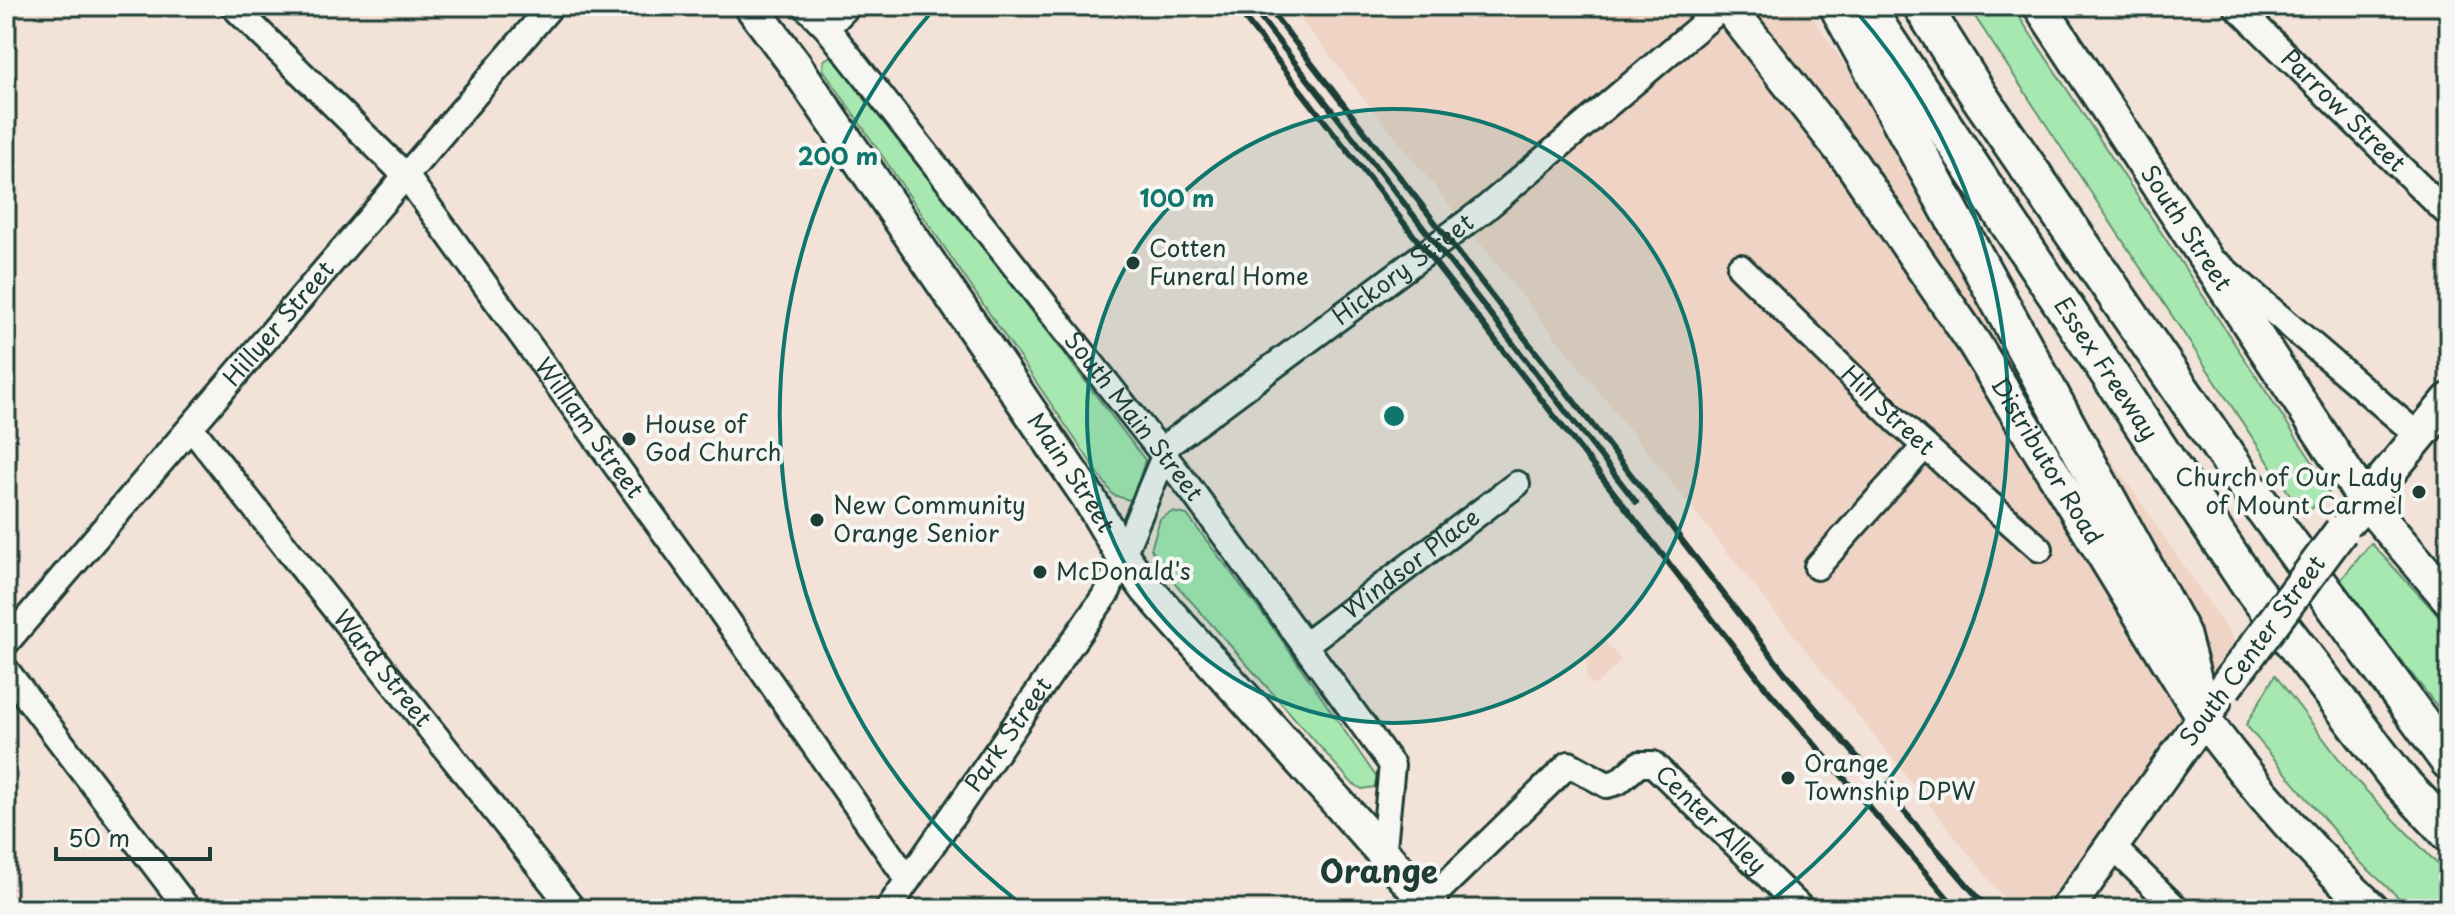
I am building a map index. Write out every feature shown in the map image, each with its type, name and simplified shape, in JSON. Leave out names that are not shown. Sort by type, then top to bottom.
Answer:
[{"type":"highway","points":[[1838,6],[2181,634],[2203,718]]},
{"type":"highway","name":"Essex Freeway","points":[[1864,6],[2249,584],[2399,780],[2449,833]]},
{"type":"highway","name":"Essex Freeway","points":[[1922,6],[1979,96],[2245,483],[2449,761]]},
{"type":"main road","name":"Main Street","points":[[751,6],[793,62],[1088,497],[1124,558],[1383,857],[1430,906]]},
{"type":"main road","name":"Distributor Road","points":[[1726,6],[1852,164],[1974,343],[2203,718],[2243,771],[2326,865],[2372,909]]},
{"type":"main road","name":"South Street","points":[[2040,6],[2201,249]]},
{"type":"main road","points":[[2201,249],[2365,501],[2449,599]]},
{"type":"main road","name":"South Center Street","points":[[2067,909],[2341,531],[2421,438],[2449,400]]},
{"type":"street","name":"William Street","points":[[233,6],[407,177],[704,587],[908,880]]},
{"type":"street","name":"Hillyer Street","points":[[6,643],[551,6]]},
{"type":"street","name":"South Main Street","points":[[805,6],[827,28],[1164,456],[1306,644],[1392,765],[1383,857]]},
{"type":"street","points":[[827,28],[848,6]]},
{"type":"street","name":"Hickory Street","points":[[1124,558],[1169,444],[1485,209],[1726,6]]},
{"type":"street","name":"Parrow Street","points":[[2236,6],[2449,215]]},
{"type":"street","name":"South Street","points":[[2201,249],[2421,438]]},
{"type":"street","name":"Hill Street","points":[[1740,267],[1925,446],[2040,549]]},
{"type":"street","name":"Ward Street","points":[[192,429],[573,909]]},
{"type":"street","points":[[1817,567],[1925,446]]},
{"type":"street","name":"Windsor Place","points":[[1306,644],[1517,484]]},
{"type":"street","name":"Park Street","points":[[888,909],[1108,591],[1124,558]]},
{"type":"street","points":[[6,670],[188,909]]},
{"type":"street","name":"Center Alley","points":[[1430,906],[1569,764],[1607,785],[1618,782],[1639,764],[1653,764],[1802,909]]},
{"type":"street","points":[[2113,847],[2177,909]]},
{"type":"shaded area","points":[[1290,6],[1805,6],[2246,658],[2067,909],[2013,909]]},
{"type":"shaded area","points":[[1600,637],[1621,660],[1595,686],[1586,678],[1588,649]]},
{"type":"green space","points":[[1968,6],[2012,6],[2331,490],[2304,516]]},
{"type":"green space","points":[[831,56],[839,57],[1145,460],[1134,497],[1129,500],[1113,495],[823,69],[824,60]]},
{"type":"green space","points":[[1172,512],[1187,515],[1277,633],[1377,778],[1374,787],[1362,789],[1352,783],[1173,581],[1151,549],[1160,519]]},
{"type":"green space","points":[[2371,543],[2449,627],[2449,721],[2339,582]]},
{"type":"green space","points":[[2275,675],[2352,776],[2449,876],[2449,909],[2411,909],[2359,861],[2246,725]]},
{"type":"railway","points":[[1235,6],[1766,688],[1957,909]]},
{"type":"railway","points":[[1251,6],[1636,502]]},
{"type":"railway","points":[[1267,6],[1785,673],[1988,909]]},
{"type":"place","name":"Cotten Funeral Home","points":[[1133,263]]},
{"type":"place","name":"House of God Church","points":[[629,439]]},
{"type":"place","name":"Church of Our Lady of Mount Carmel","points":[[2419,492]]},
{"type":"place","name":"New Community Orange Senior","points":[[817,520]]},
{"type":"place","name":"McDonald's","points":[[1040,572]]},
{"type":"place","name":"Orange Township DPW","points":[[1788,778]]},
{"type":"district","name":"Orange","points":[[1379,872]]}]
